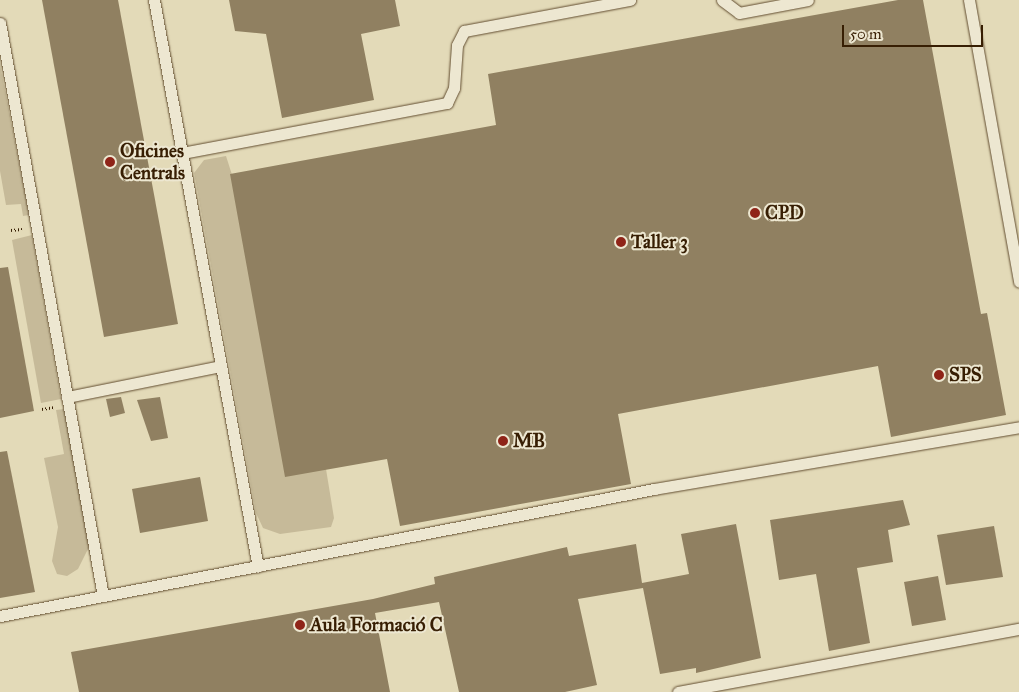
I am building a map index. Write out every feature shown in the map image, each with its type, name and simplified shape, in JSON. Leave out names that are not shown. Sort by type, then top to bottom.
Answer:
[{"type":"lane","points":[[154,0],[258,568]]},
{"type":"lane","points":[[182,153],[447,103],[454,88],[456,45],[464,31],[630,0]]},
{"type":"lane","points":[[722,0],[739,13],[808,0]]},
{"type":"lane","points":[[970,0],[1019,282]]},
{"type":"lane","points":[[0,24],[103,596]]},
{"type":"lane","points":[[67,397],[221,366]]},
{"type":"lane","points":[[0,616],[258,568],[654,489],[1019,427]]},
{"type":"lane","points":[[678,692],[1019,629]]},
{"type":"shaded area","points":[[0,64],[29,215],[23,216],[21,204],[6,205],[0,171]]},
{"type":"shaded area","points":[[226,156],[326,469],[334,518],[331,527],[280,534],[263,528],[256,513],[194,173],[204,160]]},
{"type":"shaded area","points":[[32,235],[61,399],[41,403],[12,240]]},
{"type":"shaded area","points":[[64,409],[89,547],[78,569],[67,576],[57,574],[52,561],[58,527],[44,458],[64,454],[56,410]]},
{"type":"building","name":"Oficines Centrals","points":[[42,0],[118,0],[178,324],[104,337]]},
{"type":"building","points":[[229,0],[395,0],[400,26],[361,34],[374,100],[282,118],[266,34],[235,31]]},
{"type":"building","name":"Taller 3","points":[[898,0],[923,0],[981,314],[987,313],[1006,415],[891,437],[878,366],[618,414],[631,484],[400,526],[387,459],[285,477],[230,174],[496,125],[488,74]]},
{"type":"building","points":[[8,267],[34,411],[0,418],[0,268]]},
{"type":"building","points":[[121,397],[125,413],[110,417],[106,399]]},
{"type":"building","points":[[160,397],[168,438],[151,441],[137,400]]},
{"type":"building","points":[[7,451],[35,592],[0,598],[0,452]]},
{"type":"building","points":[[200,477],[208,521],[140,533],[132,489]]},
{"type":"building","points":[[903,500],[910,525],[888,530],[893,562],[857,568],[870,643],[829,651],[816,574],[779,580],[770,520]]},
{"type":"building","points":[[736,524],[761,658],[696,673],[696,668],[660,674],[643,588],[578,599],[597,685],[565,692],[459,692],[439,602],[375,613],[390,692],[79,692],[71,652],[373,599],[435,584],[434,577],[567,547],[569,556],[636,544],[642,583],[689,574],[681,534]]},
{"type":"building","points":[[994,526],[1003,577],[946,585],[937,535]]},
{"type":"building","points":[[938,576],[946,620],[912,626],[904,582]]},
{"type":"place","name":"Oficines Centrals","points":[[110,162]]},
{"type":"place","name":"CPD","points":[[755,213]]},
{"type":"place","name":"Taller 3","points":[[621,242]]},
{"type":"place","name":"SPS","points":[[939,375]]},
{"type":"place","name":"MB","points":[[503,441]]},
{"type":"place","name":"Aula Formació C","points":[[300,625]]}]
